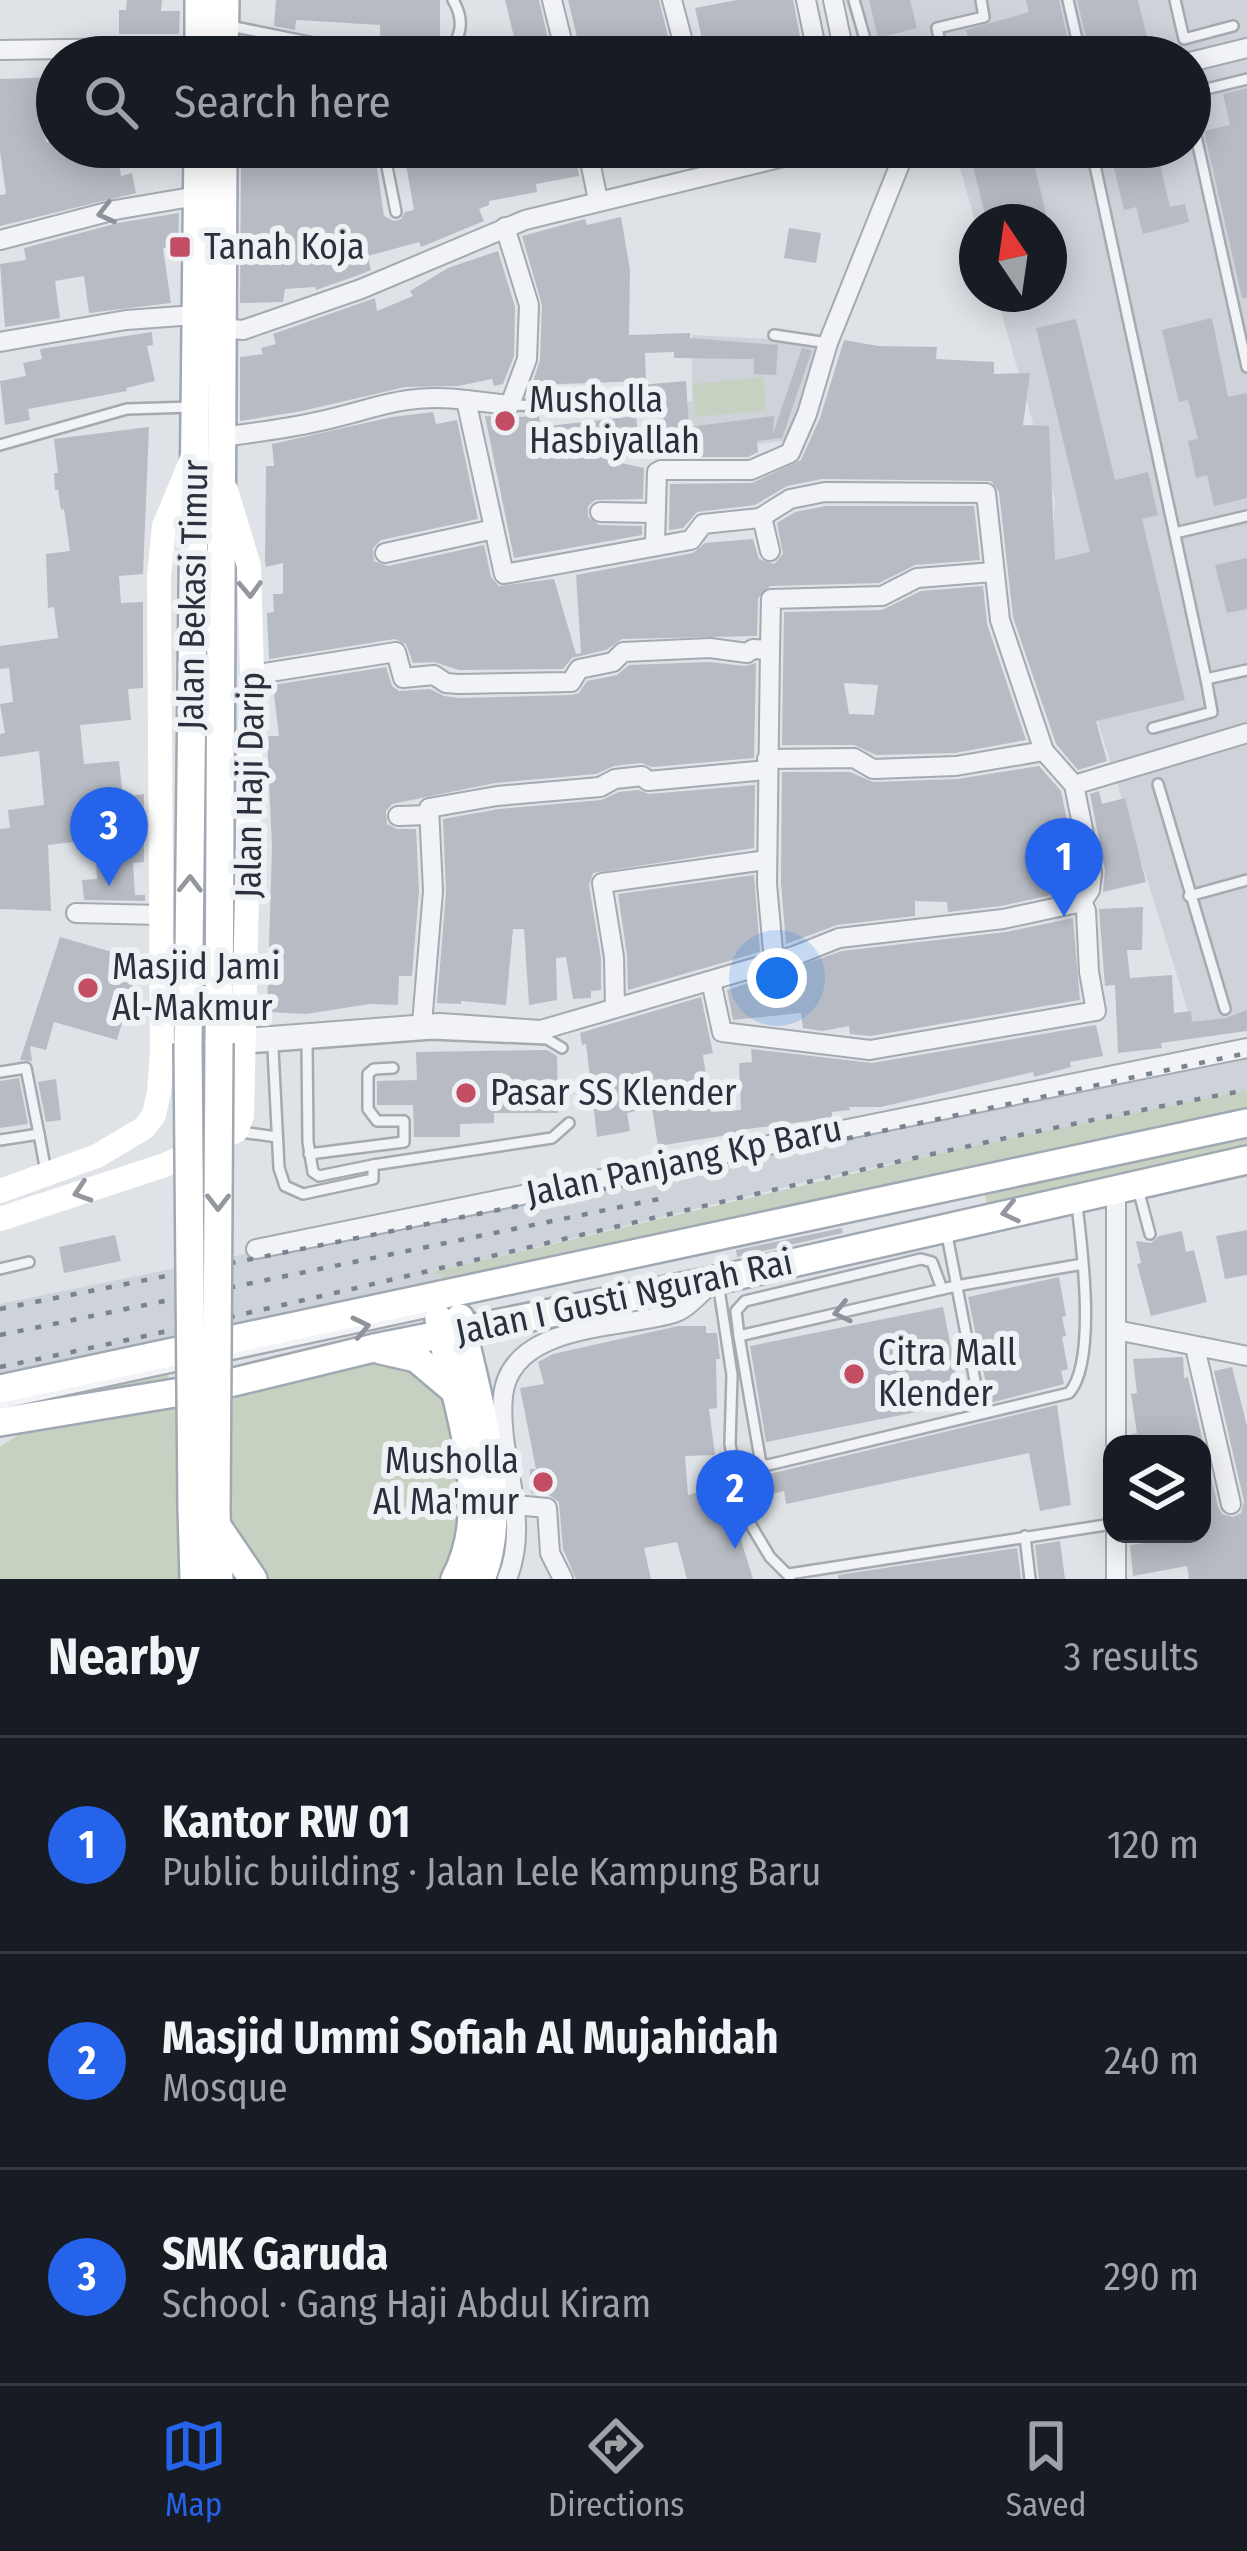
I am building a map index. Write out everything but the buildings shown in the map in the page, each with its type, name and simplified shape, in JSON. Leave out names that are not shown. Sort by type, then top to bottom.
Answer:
[{"type":"main road","points":[[200,0],[205,36]]},
{"type":"main road","name":"Jalan Bekasi Timur","points":[[198,168],[188,1043],[204,1388]]},
{"type":"main road","name":"Jalan Bekasi Timur","points":[[204,1388],[237,1043],[221,437],[228,338],[224,168]]},
{"type":"main road","points":[[0,1191],[128,1141],[154,1115],[162,1052],[159,577],[164,526],[195,453]]},
{"type":"main road","name":"Jalan Haji Darip","points":[[222,476],[249,566],[252,675],[237,1043],[242,1116],[236,1131]]},
{"type":"main road","name":"Jalan I Gusti Ngurah Rai","points":[[0,1389],[448,1312],[1247,1123]]},
{"type":"main road","points":[[0,1219],[165,1165],[236,1131]]},
{"type":"main road","name":"Jalan I Gusti Ngurah Rai","points":[[0,1423],[204,1388],[374,1348],[448,1312],[514,1321],[830,1268],[945,1227],[1247,1160]]},
{"type":"main road","points":[[448,1312],[464,1387],[472,1505],[470,1540],[455,1579]]},
{"type":"main road","points":[[464,1387],[485,1353],[514,1321]]},
{"type":"main road","points":[[374,1348],[416,1358],[464,1387],[501,1475],[493,1540],[481,1579]]},
{"type":"main road","points":[[204,1388],[208,1516],[219,1579]]},
{"type":"main road","points":[[0,1447],[56,1416]]},
{"type":"main road","points":[[190,1579],[193,1543],[208,1516]]},
{"type":"main road","points":[[208,1516],[253,1579]]},
{"type":"street","points":[[552,0],[561,36]]},
{"type":"street","points":[[672,0],[681,36]]},
{"type":"street","points":[[806,0],[814,36]]},
{"type":"street","points":[[833,0],[841,36]]},
{"type":"street","points":[[1211,55],[1247,48]]},
{"type":"street","points":[[0,50],[36,51]]},
{"type":"street","points":[[591,168],[598,200]]},
{"type":"street","points":[[228,338],[361,289],[505,227],[734,168]]},
{"type":"street","points":[[655,544],[661,470],[751,470],[788,457],[898,168]]},
{"type":"street","points":[[0,240],[115,210],[197,196]]},
{"type":"street","points":[[221,437],[316,422],[430,395],[510,405],[526,359],[529,305],[505,227]]},
{"type":"street","points":[[0,341],[126,320],[196,315]]},
{"type":"street","points":[[466,400],[505,574],[692,540],[703,524],[762,517],[790,499],[825,492],[983,492],[988,497],[999,615],[1043,752],[1074,784],[1092,873],[1090,890],[1082,902],[1096,1011],[870,1050],[722,1032],[711,982]]},
{"type":"street","points":[[600,512],[655,513]]},
{"type":"street","points":[[762,517],[770,551]]},
{"type":"street","points":[[385,554],[494,529]]},
{"type":"street","points":[[774,962],[766,860],[772,599],[882,596],[917,578],[993,572]]},
{"type":"street","points":[[252,675],[395,652],[403,678],[435,675],[442,682],[457,684],[571,682],[579,669],[613,662],[622,652],[770,650]]},
{"type":"street","points":[[1074,784],[1247,733]]},
{"type":"street","points":[[422,1024],[433,891],[429,808],[497,796],[600,787],[619,778],[642,776],[648,781],[767,764],[854,758],[874,770],[956,766],[1043,752]]},
{"type":"street","points":[[398,816],[429,815]]},
{"type":"street","points":[[615,1008],[614,957],[602,882],[766,860]]},
{"type":"street","points":[[237,1043],[422,1024],[541,1030],[711,982],[855,934],[1003,920],[1082,902]]},
{"type":"street","points":[[76,913],[160,915]]},
{"type":"street","name":"Jalan Panjang Kp Baru","points":[[256,1249],[1247,1048]]},
{"type":"street","points":[[1116,1435],[1116,1330],[1127,1186]]},
{"type":"street","points":[[506,1579],[517,1544],[515,1505],[501,1475],[504,1388],[531,1352],[567,1333],[682,1311],[718,1284]]},
{"type":"street","points":[[1116,1330],[1247,1356]]},
{"type":"street","points":[[1195,1347],[1232,1504]]},
{"type":"street","points":[[515,1505],[547,1508],[550,1553],[563,1579]]},
{"type":"street","points":[[1116,1543],[1116,1579]]},
{"type":"lane","points":[[453,0],[462,21],[460,36]]},
{"type":"lane","points":[[854,0],[864,36]]},
{"type":"lane","points":[[939,36],[937,28],[984,17],[981,0]]},
{"type":"lane","points":[[1068,0],[1077,36]]},
{"type":"lane","points":[[1175,0],[1183,36]]},
{"type":"lane","points":[[225,12],[292,36]]},
{"type":"lane","points":[[1195,36],[1233,26]]},
{"type":"lane","points":[[1211,88],[1247,79]]},
{"type":"lane","points":[[387,168],[396,212]]},
{"type":"lane","points":[[1096,168],[1212,712],[1154,728]]},
{"type":"lane","points":[[1203,168],[1247,368]]},
{"type":"lane","points":[[774,335],[828,344]]},
{"type":"lane","points":[[510,405],[630,408]]},
{"type":"lane","points":[[0,445],[127,409],[196,406]]},
{"type":"lane","points":[[1174,533],[1247,516]]},
{"type":"lane","points":[[1206,679],[1247,670]]},
{"type":"lane","points":[[1158,784],[1225,1010]]},
{"type":"lane","points":[[1190,896],[1247,880]]},
{"type":"lane","points":[[237,1043],[273,1048],[432,1034],[547,1039],[562,1048]]},
{"type":"lane","points":[[307,1043],[309,1154],[319,1176],[552,1138],[569,1123]]},
{"type":"lane","points":[[273,1048],[279,1168],[285,1186],[303,1194],[373,1179],[374,1165]]},
{"type":"lane","points":[[0,1072],[26,1068],[47,1174]]},
{"type":"lane","points":[[309,1154],[404,1142],[404,1121],[377,1121],[368,1109],[368,1074],[393,1068]]},
{"type":"lane","points":[[236,1131],[277,1137]]},
{"type":"lane","points":[[0,1140],[39,1134]]},
{"type":"lane","points":[[0,1404],[448,1312],[766,1234],[1247,1135]]},
{"type":"lane","points":[[1127,1186],[1150,1234]]},
{"type":"lane","points":[[830,1268],[745,1301],[736,1311],[760,1464],[1069,1394],[1079,1383],[1083,1346],[1083,1264],[1076,1196]]},
{"type":"lane","points":[[945,1227],[981,1412]]},
{"type":"lane","points":[[860,1261],[927,1259],[942,1289]]},
{"type":"lane","points":[[0,1269],[28,1262]]},
{"type":"lane","points":[[739,1336],[956,1286],[1083,1264]]},
{"type":"lane","points":[[718,1284],[732,1375],[730,1444],[742,1510],[770,1557],[790,1576],[1103,1525]]},
{"type":"lane","points":[[1024,1536],[1030,1579]]},
{"type":"lane","points":[[840,1566],[842,1579]]},
{"type":"shaded area","points":[[845,0],[1247,0],[1247,1020],[1195,1033],[1051,572],[1055,500],[1001,312],[1067,312],[1067,204],[970,204],[960,168],[1211,168],[1211,36],[857,36]]},
{"type":"shaded area","points":[[692,335],[807,341],[824,349],[794,440],[661,455],[657,407],[692,401]]},
{"type":"shaded area","points":[[1247,1049],[1247,1090],[819,1179],[434,1272],[463,1291],[0,1389],[0,1304]]},
{"type":"green space","points":[[763,377],[766,410],[696,417],[693,384]]},
{"type":"green space","points":[[1247,1090],[1247,1123],[463,1291],[433,1272],[959,1149]]},
{"type":"green space","points":[[1247,1135],[1247,1160],[989,1216],[984,1190]]},
{"type":"green space","points":[[374,1348],[416,1358],[467,1348],[481,1579],[219,1579],[217,1386]]},
{"type":"green space","points":[[168,1367],[170,1394],[191,1391],[194,1579],[0,1579],[0,1447],[24,1431],[0,1422],[0,1404]]},
{"type":"railway","points":[[0,1309],[709,1168],[1247,1053]]},
{"type":"railway","points":[[0,1367],[934,1154],[1247,1090]]},
{"type":"railway","points":[[0,1335],[659,1199]]},
{"type":"place","name":"Tanah Koja","points":[[180,247]]},
{"type":"place","name":"Musholla Hasbiyallah","points":[[505,421]]},
{"type":"place","name":"SMK Garuda","points":[[109,886]]},
{"type":"place","name":"Kantor RW 01","points":[[1064,917]]},
{"type":"place","name":"Masjid Jami Al-Makmur","points":[[88,988]]},
{"type":"place","name":"Pasar SS Klender","points":[[466,1093]]},
{"type":"place","name":"Citra Mall Klender","points":[[854,1374]]},
{"type":"place","name":"Musholla Al Ma'mur","points":[[543,1482]]},
{"type":"place","name":"Masjid Ummi Sofiah Al Mujahidah","points":[[735,1549]]}]
